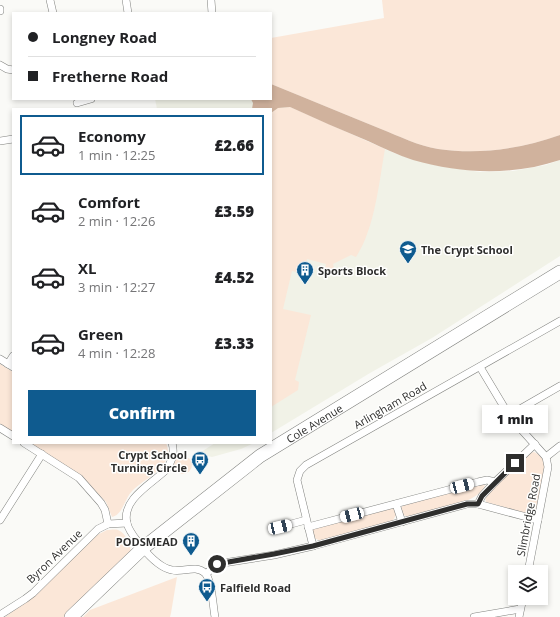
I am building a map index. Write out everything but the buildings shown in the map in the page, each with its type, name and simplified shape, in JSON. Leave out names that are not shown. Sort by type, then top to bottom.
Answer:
[{"type":"highway","name":"Cole Avenue","points":[[71,617],[143,548],[260,456],[560,272]]},
{"type":"street","points":[[50,0],[53,12]]},
{"type":"street","points":[[126,0],[128,12]]},
{"type":"street","points":[[211,0],[212,12]]},
{"type":"street","points":[[0,65],[12,70]]},
{"type":"street","points":[[77,104],[88,100]]},
{"type":"street","points":[[0,141],[12,139]]},
{"type":"street","name":"Arlingham Road","points":[[313,546],[297,480],[300,471],[303,468],[560,321]]},
{"type":"street","points":[[0,359],[10,366]]},
{"type":"street","points":[[480,367],[510,417],[547,459],[560,446]]},
{"type":"street","points":[[510,417],[520,409],[560,386]]},
{"type":"street","points":[[0,428],[12,435]]},
{"type":"street","points":[[26,444],[79,478],[101,503],[105,510],[108,524],[127,523]]},
{"type":"street","points":[[172,444],[174,452],[170,463],[163,472],[131,502],[127,515],[127,523],[132,535],[155,561],[164,568],[174,571],[196,569],[206,574],[209,580],[215,617]]},
{"type":"street","points":[[478,504],[482,496],[495,482],[535,444]]},
{"type":"street","points":[[0,520],[42,454]]},
{"type":"street","name":"Slimbridge Road","points":[[529,565],[548,467],[547,459]]},
{"type":"street","points":[[280,527],[307,524],[396,504],[487,480],[495,482]]},
{"type":"street","points":[[396,504],[402,522]]},
{"type":"street","points":[[206,574],[217,564],[313,546],[467,504],[478,504],[538,520]]},
{"type":"street","name":"Byron Avenue","points":[[0,615],[29,596],[98,529],[108,524]]},
{"type":"street","points":[[519,617],[521,605]]},
{"type":"street","points":[[474,617],[520,609]]},
{"type":"shaded area","points":[[382,0],[560,0],[560,135],[530,144],[500,150],[454,151],[438,149],[423,146],[272,84],[272,38],[384,18]]},
{"type":"shaded area","points":[[272,84],[423,146],[454,151],[500,150],[530,144],[560,135],[560,160],[524,169],[505,171],[468,170],[431,165],[390,151],[290,107],[278,108],[272,112],[272,108],[252,108],[253,103],[252,100],[272,100]]},
{"type":"shaded area","name":"The Crypt School","points":[[272,99],[394,153],[439,166],[480,172],[513,171],[546,165],[560,160],[560,256],[432,338],[370,373],[272,432],[272,108],[157,108],[155,100]]},
{"type":"shaded area","points":[[290,107],[385,149],[372,219],[368,233],[356,257],[351,255],[333,264],[334,268],[324,273],[326,264],[307,259],[304,274],[292,271],[283,309],[311,315],[295,380],[299,382],[298,390],[272,406],[272,112],[278,108]]},
{"type":"shaded area","points":[[0,364],[12,371],[12,431],[0,424]]},
{"type":"shaded area","points":[[32,444],[166,444],[168,451],[167,458],[163,465],[130,493],[116,516],[112,517],[106,502],[81,476]]},
{"type":"shaded area","points":[[213,444],[252,444],[241,449],[212,457],[198,454]]},
{"type":"shaded area","points":[[534,452],[544,461],[545,466],[537,510],[529,514],[486,502],[485,496],[527,454]]},
{"type":"shaded area","points":[[183,456],[189,459],[192,465],[189,471],[183,474],[177,471],[174,465],[177,459]]},
{"type":"shaded area","points":[[482,483],[485,485],[481,492],[464,502],[440,510],[409,517],[403,515],[401,508],[404,504]]},
{"type":"shaded area","points":[[394,508],[396,515],[392,522],[321,541],[314,538],[312,531],[314,529]]},
{"type":"shaded area","points":[[107,530],[121,531],[129,542],[131,552],[65,617],[5,617],[34,596],[97,535]]},
{"type":"shaded area","points":[[177,577],[170,617],[83,617],[90,610]]},
{"type":"place","name":"The Crypt School","points":[[408,264]]},
{"type":"place","name":"Sports Block","points":[[305,285]]},
{"type":"place","name":"Crypt School Turning Circle","points":[[200,475]]},
{"type":"place","name":"PODSMEAD","points":[[191,556]]},
{"type":"place","name":"Falfield Road","points":[[207,602]]},
{"type":"route","points":[[217,564],[313,546],[467,504],[478,504],[482,496],[515,463]]}]
